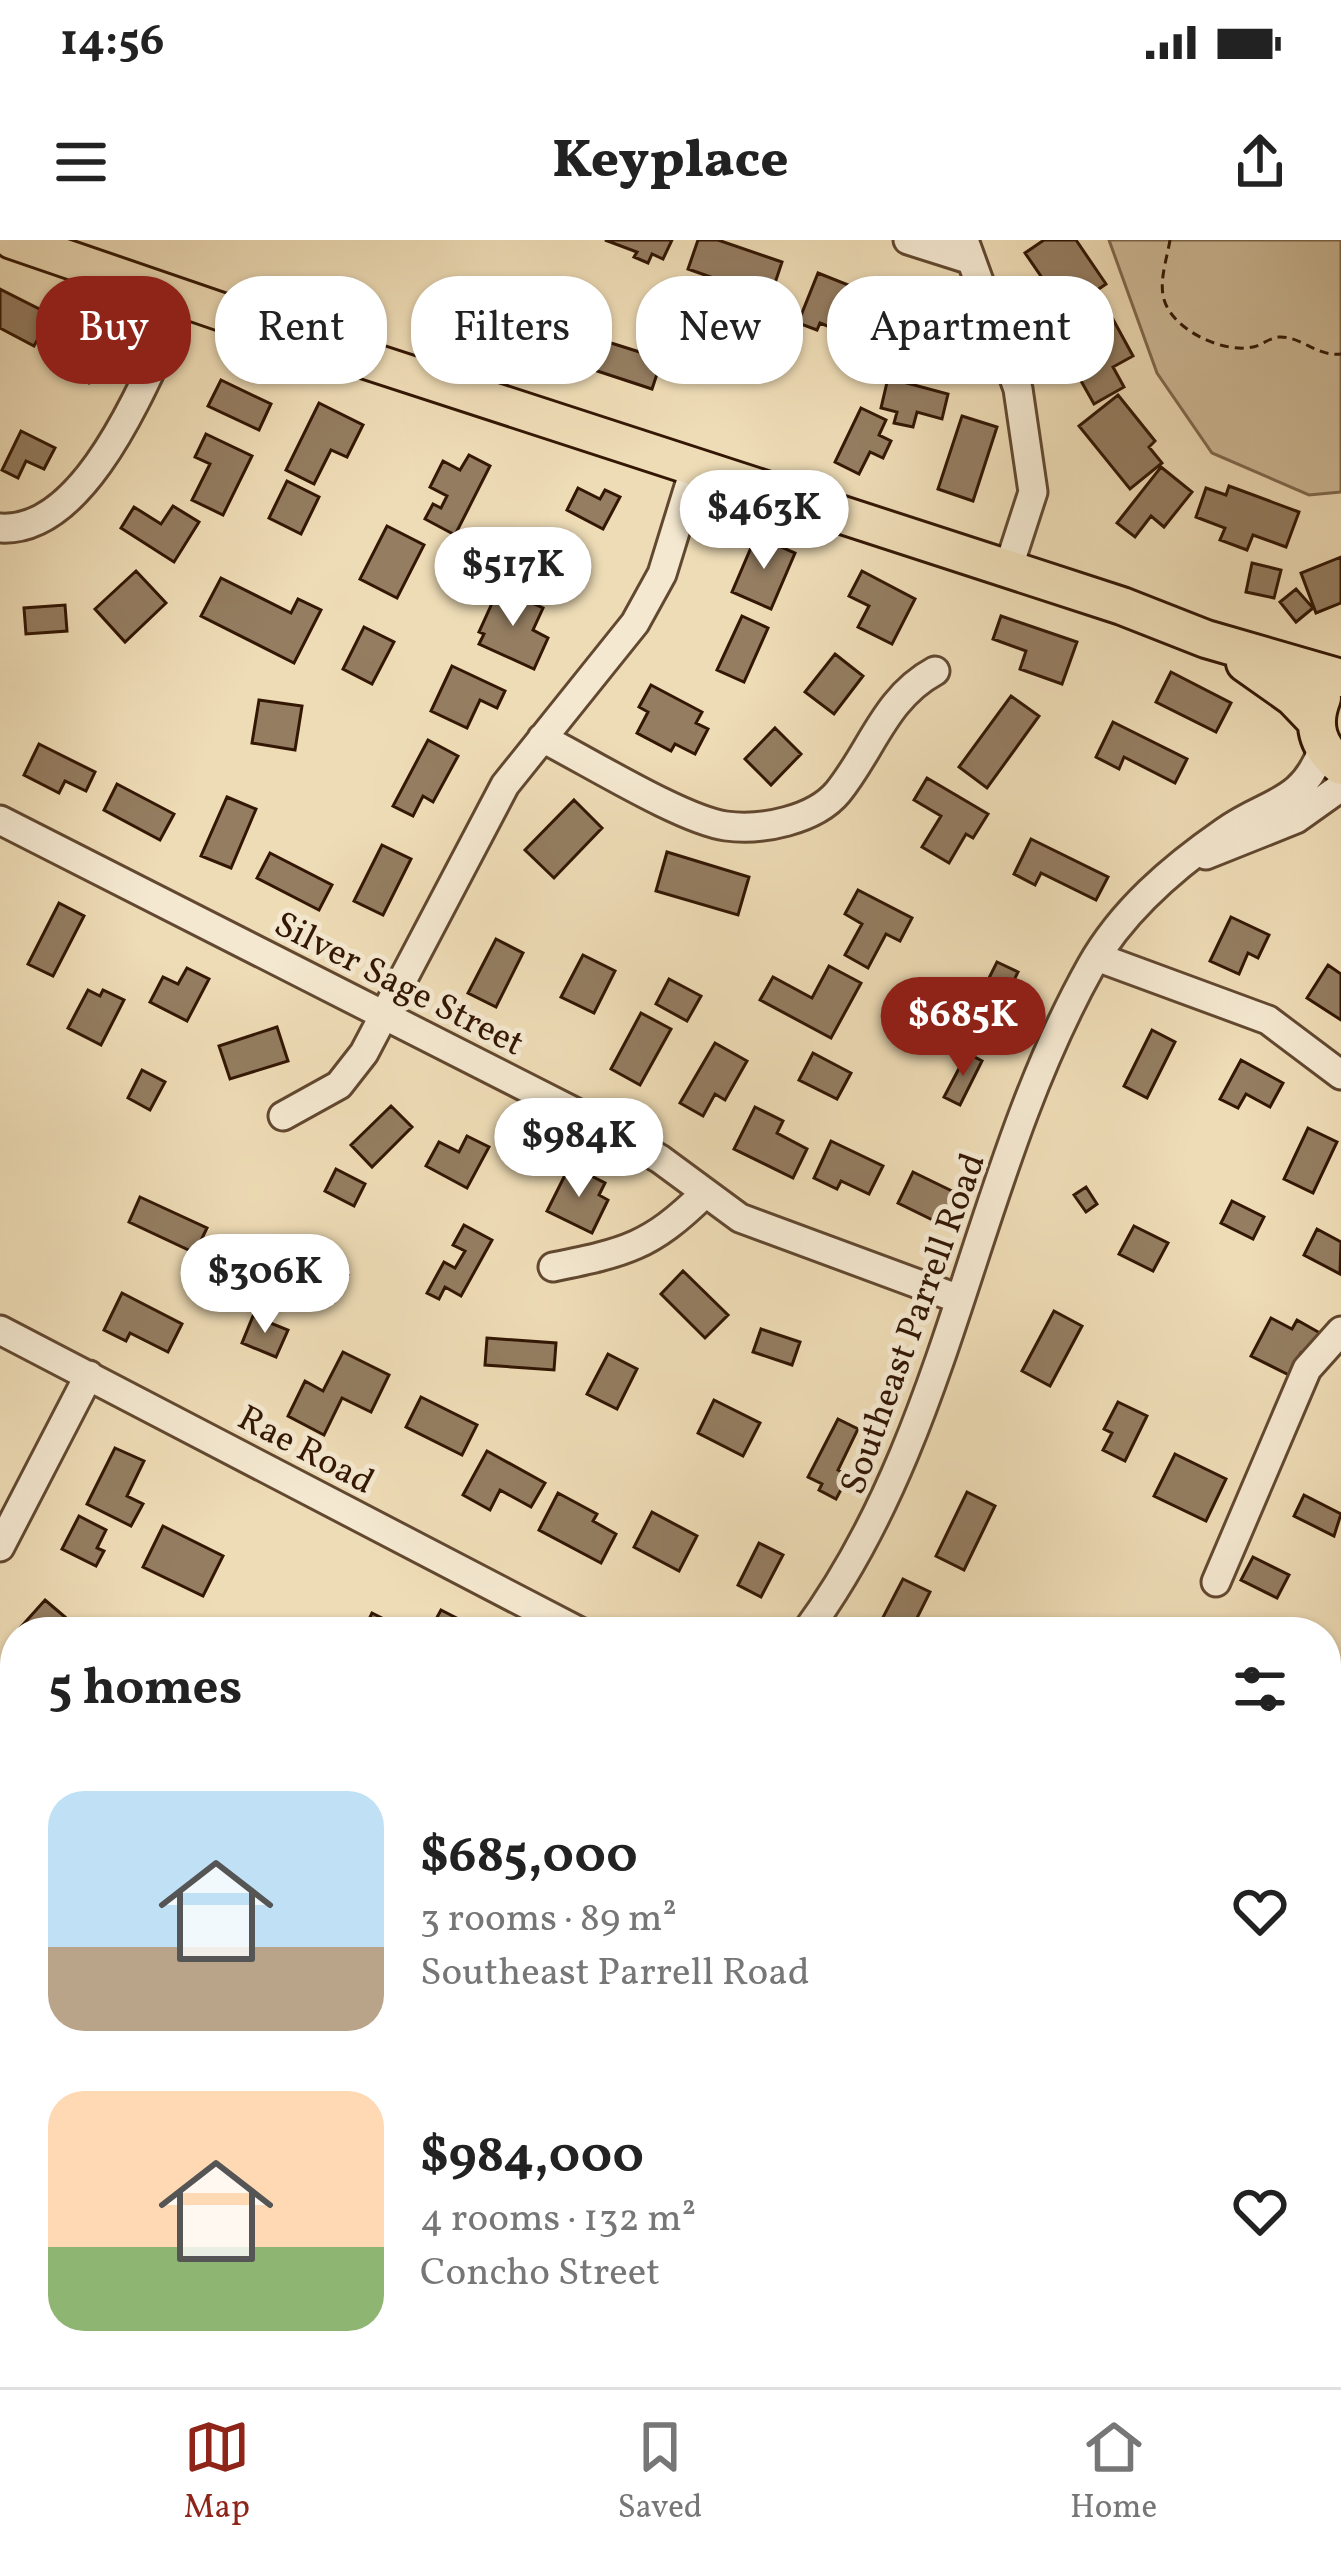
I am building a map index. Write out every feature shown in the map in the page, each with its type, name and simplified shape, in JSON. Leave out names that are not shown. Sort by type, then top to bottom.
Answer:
[{"type":"main road","points":[[12,240],[117,276]]},
{"type":"main road","points":[[191,301],[1122,606],[1206,639],[1341,678]]},
{"type":"main road","points":[[1206,639],[1277,684],[1327,745]]},
{"type":"main road","points":[[1327,745],[1322,699],[1341,678]]},
{"type":"street","points":[[908,240],[968,250],[1018,389],[1034,492],[1008,569]]},
{"type":"street","points":[[0,528],[16,529],[59,509],[85,484],[141,384]]},
{"type":"street","points":[[283,1116],[339,1085],[364,1053],[505,785],[635,623],[662,574],[695,467]]},
{"type":"street","points":[[542,738],[689,814],[725,826],[765,825],[806,815],[836,795],[898,699],[935,671]]},
{"type":"street","name":"Southeast Parrell Road","points":[[817,1617],[876,1521],[915,1434],[1032,1097],[1097,957],[1141,899],[1233,825],[1299,791],[1327,745]]},
{"type":"street","name":"Southeast Parrell Road","points":[[1190,860],[1296,819],[1341,787]]},
{"type":"street","name":"Silver Sage Street","points":[[0,820],[604,1127],[660,1159],[740,1219],[959,1299]]},
{"type":"street","points":[[1097,957],[1268,1020],[1341,1075]]},
{"type":"street","points":[[554,1268],[625,1252],[666,1231],[704,1194]]},
{"type":"street","name":"Rae Road","points":[[0,1330],[551,1617]]},
{"type":"street","points":[[1216,1582],[1307,1369],[1341,1331]]},
{"type":"street","points":[[0,1547],[89,1375]]},
{"type":"path","points":[[1169,240],[1163,300],[1186,328],[1235,348],[1255,347],[1276,337],[1321,353],[1341,354]]},
{"type":"shaded area","points":[[1109,240],[1341,240],[1341,492],[1309,495],[1212,453],[1157,373]]},
{"type":"building","points":[[605,240],[672,240],[663,259],[652,254],[648,263],[634,257],[637,252]]},
{"type":"building","points":[[698,240],[718,240],[782,262],[777,276],[708,276],[688,269]]},
{"type":"building","points":[[1044,240],[1076,240],[1101,276],[1041,276],[1025,253]]},
{"type":"building","points":[[818,273],[827,277],[827,326],[820,323],[817,330],[803,325],[803,310]]},
{"type":"building","points":[[0,289],[36,307],[34,346],[0,328]]},
{"type":"building","points":[[1114,321],[1133,356],[1114,366]]},
{"type":"building","points":[[612,343],[636,351],[636,384],[612,376]]},
{"type":"building","points":[[1114,369],[1124,387],[1094,404],[1083,384],[1114,384]]},
{"type":"building","points":[[219,384],[229,384],[271,404],[259,430],[208,406]]},
{"type":"building","points":[[887,384],[910,384],[948,394],[942,419],[917,412],[913,427],[894,423],[897,412],[881,408]]},
{"type":"building","points":[[1118,395],[1155,441],[1149,447],[1162,463],[1130,489],[1079,426]]},
{"type":"building","points":[[319,403],[363,425],[347,457],[331,450],[314,484],[286,470]]},
{"type":"building","points":[[861,408],[886,420],[879,435],[891,441],[883,458],[870,452],[859,474],[835,462]]},
{"type":"building","points":[[962,416],[997,427],[973,501],[938,489]]},
{"type":"building","points":[[21,431],[55,448],[44,469],[26,461],[18,478],[2,470]]},
{"type":"building","points":[[206,434],[252,456],[223,515],[192,500],[210,464],[195,457]]},
{"type":"building","points":[[469,455],[490,466],[455,535],[425,519],[433,504],[441,508],[447,496],[430,487],[443,461],[460,470]]},
{"type":"building","points":[[1161,467],[1192,492],[1164,527],[1151,516],[1135,537],[1117,523]]},
{"type":"building","points":[[287,481],[319,497],[301,534],[269,518]]},
{"type":"building","points":[[1229,486],[1299,512],[1286,547],[1253,535],[1247,550],[1220,540],[1225,528],[1196,517],[1206,488],[1226,495]]},
{"type":"building","points":[[578,488],[600,499],[605,490],[620,497],[603,529],[567,510]]},
{"type":"building","points":[[173,506],[199,522],[174,562],[121,528],[134,507],[161,524]]},
{"type":"building","points":[[387,526],[424,545],[397,598],[360,579]]},
{"type":"building","points":[[756,536],[795,553],[771,609],[732,592]]},
{"type":"building","points":[[553,538],[577,550],[552,599],[520,583],[539,545],[547,549]]},
{"type":"building","points":[[1341,557],[1341,603],[1316,613],[1301,573]]},
{"type":"building","points":[[1252,563],[1281,570],[1274,598],[1246,592]]},
{"type":"building","points":[[136,571],[166,603],[125,642],[95,609]]},
{"type":"building","points":[[862,571],[915,599],[892,644],[858,627],[869,606],[849,596]]},
{"type":"building","points":[[221,578],[291,613],[298,599],[321,610],[294,663],[201,616]]},
{"type":"building","points":[[499,588],[543,608],[533,630],[548,638],[534,669],[479,644],[484,634],[479,632]]},
{"type":"building","points":[[1296,589],[1313,608],[1296,622],[1280,602]]},
{"type":"building","points":[[65,605],[67,631],[26,634],[24,608]]},
{"type":"building","points":[[742,616],[768,628],[744,682],[717,670]]},
{"type":"building","points":[[1001,616],[1077,642],[1062,684],[1020,669],[1026,651],[993,639]]},
{"type":"building","points":[[364,627],[394,642],[372,684],[343,669]]},
{"type":"building","points":[[835,654],[863,676],[834,714],[805,692]]},
{"type":"building","points":[[452,666],[505,691],[497,708],[480,700],[467,728],[431,711]]},
{"type":"building","points":[[1171,672],[1231,703],[1216,732],[1156,702]]},
{"type":"building","points":[[651,685],[702,712],[696,723],[708,729],[695,754],[675,744],[671,751],[637,733],[648,712],[639,707]]},
{"type":"building","points":[[1011,696],[1039,716],[987,788],[959,767]]},
{"type":"building","points":[[259,700],[302,706],[295,750],[252,743]]},
{"type":"building","points":[[1113,722],[1187,759],[1175,783],[1124,757],[1119,769],[1096,757]]},
{"type":"building","points":[[775,728],[801,754],[771,785],[745,759]]},
{"type":"building","points":[[428,740],[458,756],[433,802],[423,796],[413,816],[393,806]]},
{"type":"building","points":[[39,744],[95,772],[86,791],[65,781],[59,793],[24,775]]},
{"type":"building","points":[[927,778],[988,814],[973,838],[966,834],[949,863],[922,847],[941,816],[914,800]]},
{"type":"building","points":[[117,784],[174,814],[160,840],[104,810]]},
{"type":"building","points":[[227,797],[256,809],[231,868],[201,856]]},
{"type":"building","points":[[574,800],[602,828],[554,878],[525,850]]},
{"type":"building","points":[[1031,839],[1108,877],[1096,900],[1041,873],[1035,885],[1014,874]]},
{"type":"building","points":[[382,845],[411,859],[383,915],[354,901]]},
{"type":"building","points":[[667,852],[749,877],[738,915],[656,891]]},
{"type":"building","points":[[270,853],[332,885],[319,910],[257,878]]},
{"type":"building","points":[[858,890],[912,918],[900,941],[886,934],[868,968],[845,955],[862,924],[845,914]]},
{"type":"building","points":[[59,903],[84,916],[53,976],[28,964]]},
{"type":"building","points":[[1231,917],[1269,935],[1258,958],[1248,953],[1239,974],[1210,961]]},
{"type":"building","points":[[496,939],[523,953],[496,1007],[468,993]]},
{"type":"building","points":[[583,955],[615,971],[594,1013],[561,997]]},
{"type":"building","points":[[997,962],[1018,972],[993,1023],[972,1012]]},
{"type":"building","points":[[1328,965],[1341,974],[1341,1020],[1307,998]]},
{"type":"building","points":[[829,966],[861,983],[831,1038],[760,1000],[773,977],[812,998]]},
{"type":"building","points":[[187,968],[209,979],[187,1021],[150,1002],[163,977],[178,984]]},
{"type":"building","points":[[669,979],[701,996],[687,1021],[656,1004]]},
{"type":"building","points":[[88,990],[100,996],[103,990],[124,1000],[101,1045],[68,1028]]},
{"type":"building","points":[[641,1013],[671,1029],[640,1085],[611,1069]]},
{"type":"building","points":[[277,1027],[288,1061],[230,1079],[219,1046]]},
{"type":"building","points":[[1152,1030],[1175,1042],[1147,1098],[1124,1086]]},
{"type":"building","points":[[715,1043],[747,1061],[725,1100],[715,1094],[703,1116],[680,1103]]},
{"type":"building","points":[[813,1053],[851,1073],[837,1099],[799,1080]]},
{"type":"building","points":[[967,1053],[982,1061],[960,1105],[944,1097]]},
{"type":"building","points":[[1241,1060],[1283,1083],[1270,1107],[1246,1094],[1238,1108],[1220,1099]]},
{"type":"building","points":[[142,1070],[165,1082],[150,1110],[128,1098]]},
{"type":"building","points":[[391,1106],[412,1127],[372,1167],[351,1145]]},
{"type":"building","points":[[755,1107],[783,1121],[777,1133],[807,1149],[793,1178],[734,1149]]},
{"type":"building","points":[[1308,1128],[1337,1142],[1313,1193],[1284,1179]]},
{"type":"building","points":[[467,1136],[489,1147],[467,1188],[426,1166],[439,1142],[459,1152]]},
{"type":"building","points":[[831,1141],[883,1166],[869,1194],[841,1181],[837,1189],[814,1178]]},
{"type":"building","points":[[570,1165],[605,1183],[599,1195],[608,1200],[592,1233],[547,1211]]},
{"type":"building","points":[[336,1169],[365,1184],[354,1206],[325,1191]]},
{"type":"building","points":[[913,1172],[960,1195],[945,1226],[898,1203]]},
{"type":"building","points":[[1086,1187],[1097,1204],[1086,1212],[1074,1195]]},
{"type":"building","points":[[140,1197],[207,1228],[195,1253],[129,1222]]},
{"type":"building","points":[[1232,1201],[1264,1217],[1253,1239],[1221,1223]]},
{"type":"building","points":[[464,1225],[492,1240],[461,1296],[445,1287],[439,1299],[427,1293],[444,1262],[455,1268],[465,1251],[453,1245]]},
{"type":"building","points":[[1134,1226],[1168,1243],[1153,1271],[1119,1254]]},
{"type":"building","points":[[1317,1229],[1341,1242],[1340,1274],[1304,1255]]},
{"type":"building","points":[[296,1249],[348,1275],[334,1302],[297,1283],[305,1267],[290,1260]]},
{"type":"building","points":[[683,1271],[728,1315],[705,1338],[661,1294]]},
{"type":"building","points":[[122,1293],[182,1324],[168,1352],[130,1333],[126,1341],[104,1330]]},
{"type":"building","points":[[1054,1311],[1082,1326],[1050,1386],[1022,1371]]},
{"type":"building","points":[[253,1316],[288,1330],[276,1357],[242,1343]]},
{"type":"building","points":[[1271,1318],[1292,1329],[1297,1320],[1320,1333],[1308,1356],[1301,1353],[1289,1375],[1251,1356]]},
{"type":"building","points":[[761,1329],[800,1342],[792,1365],[753,1352]]},
{"type":"building","points":[[487,1338],[556,1343],[554,1370],[485,1365]]},
{"type":"building","points":[[343,1352],[389,1375],[371,1412],[342,1398],[324,1435],[288,1416],[305,1381],[323,1391]]},
{"type":"building","points":[[608,1354],[637,1369],[617,1409],[587,1394]]},
{"type":"building","points":[[421,1397],[477,1425],[462,1455],[406,1427]]},
{"type":"building","points":[[714,1400],[760,1423],[743,1456],[698,1433]]},
{"type":"building","points":[[1118,1402],[1147,1416],[1125,1461],[1103,1450],[1112,1433],[1104,1429]]},
{"type":"building","points":[[838,1419],[858,1429],[838,1470],[849,1475],[836,1499],[808,1477]]},
{"type":"building","points":[[115,1448],[144,1461],[127,1496],[143,1504],[131,1526],[87,1504]]},
{"type":"building","points":[[487,1451],[545,1483],[531,1507],[500,1490],[490,1510],[463,1495]]},
{"type":"building","points":[[1175,1454],[1226,1479],[1206,1521],[1154,1496]]},
{"type":"building","points":[[967,1492],[995,1506],[964,1570],[936,1556]]},
{"type":"building","points":[[558,1493],[597,1514],[593,1521],[616,1534],[601,1563],[539,1530]]},
{"type":"building","points":[[1304,1495],[1341,1514],[1334,1536],[1294,1516]]},
{"type":"building","points":[[652,1512],[697,1536],[679,1571],[634,1547]]},
{"type":"building","points":[[79,1516],[106,1530],[97,1548],[104,1551],[96,1566],[62,1549]]},
{"type":"building","points":[[163,1526],[223,1556],[203,1596],[143,1567]]},
{"type":"building","points":[[759,1543],[783,1555],[761,1597],[738,1585]]},
{"type":"building","points":[[1253,1557],[1289,1575],[1277,1598],[1241,1580]]},
{"type":"building","points":[[903,1579],[930,1592],[918,1617],[883,1617]]},
{"type":"building","points":[[45,1600],[65,1617],[30,1617]]}]
